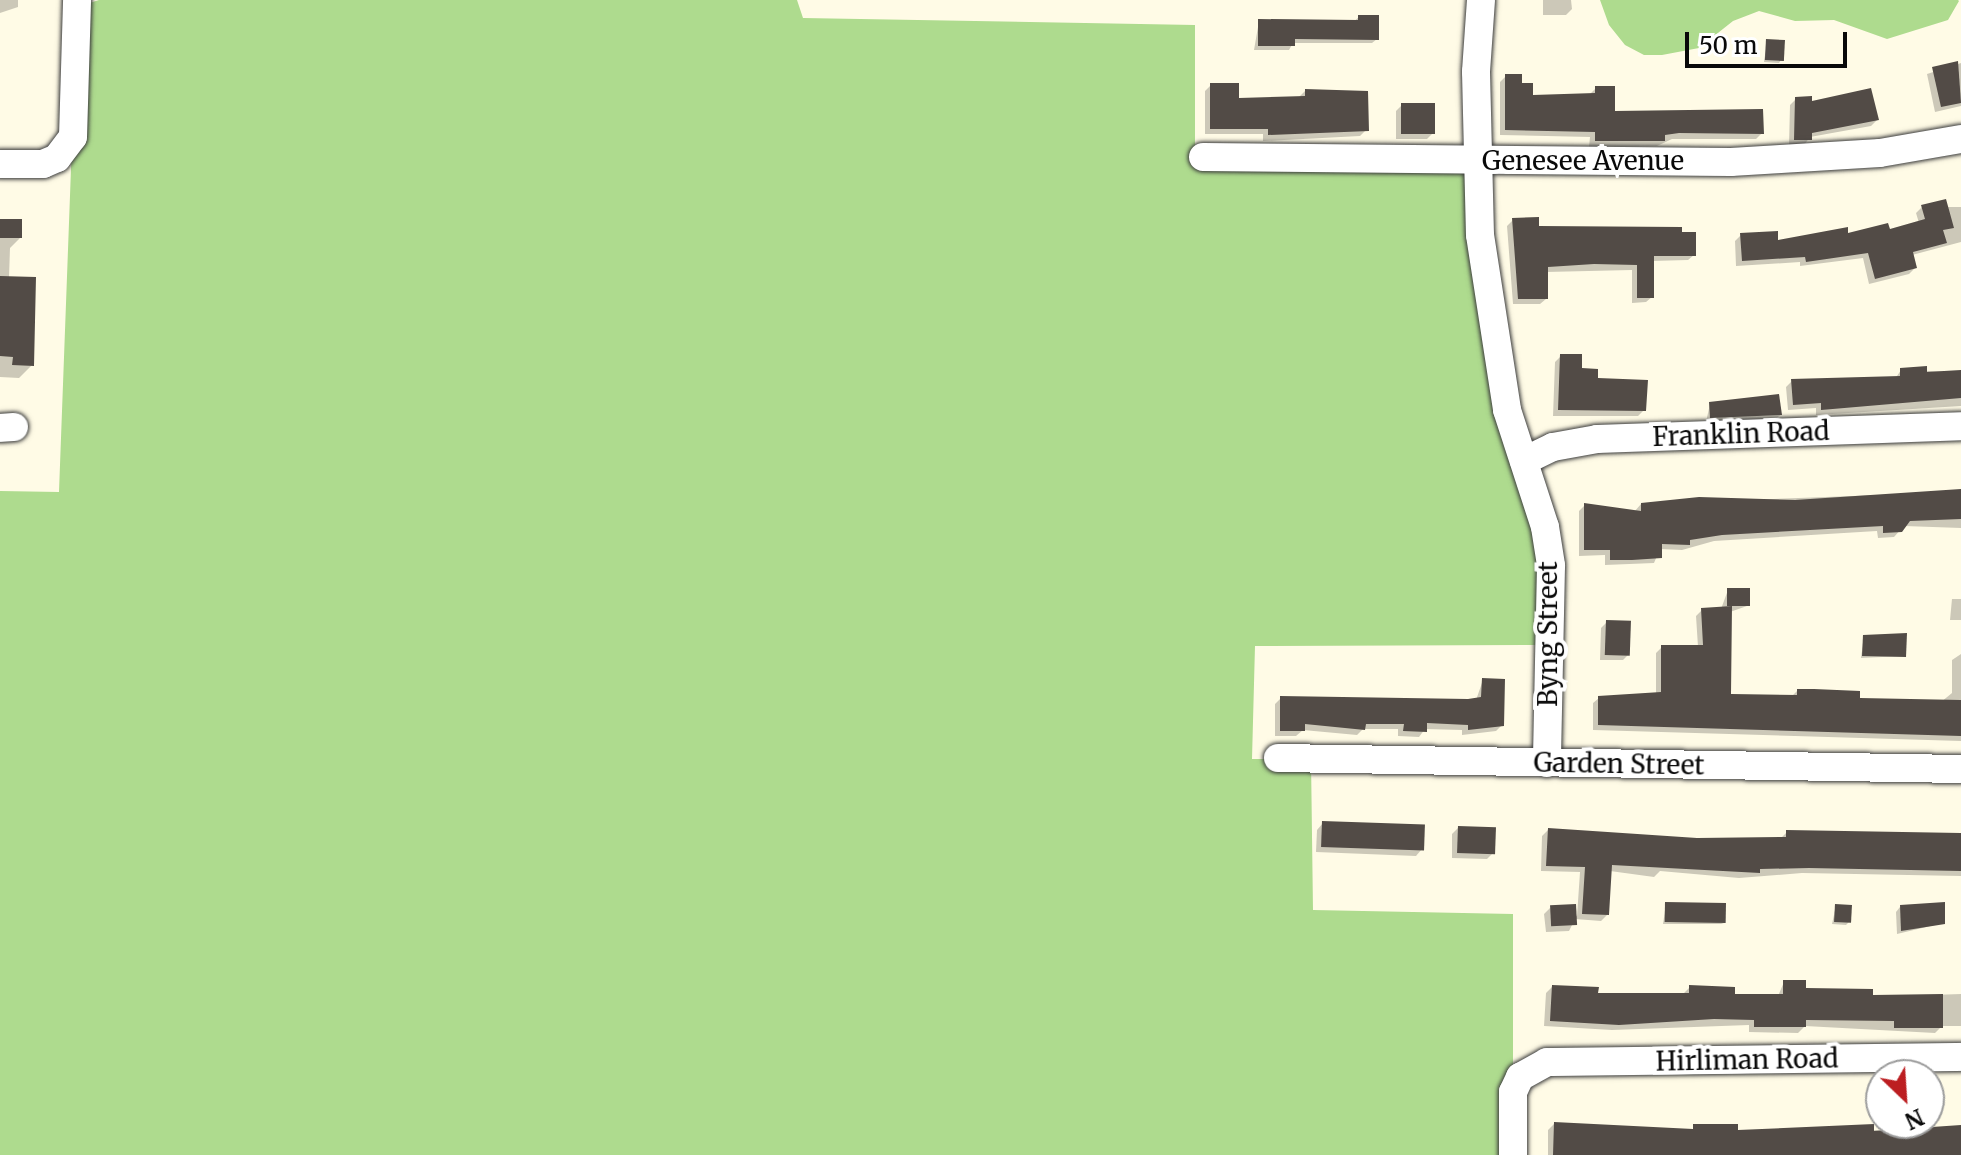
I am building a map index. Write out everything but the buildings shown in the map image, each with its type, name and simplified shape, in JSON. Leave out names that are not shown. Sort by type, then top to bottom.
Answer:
[{"type":"street","points":[[0,164],[43,164],[57,158],[73,137],[77,0]]},
{"type":"street","name":"Byng Street","points":[[1481,0],[1476,161],[1491,327],[1507,410],[1524,461],[1551,566],[1547,763]]},
{"type":"street","name":"Genesee Avenue","points":[[1203,157],[1476,161],[1799,160],[1961,139]]},
{"type":"street","name":"Franklin Road","points":[[1524,461],[1553,447],[1597,439],[1961,426]]},
{"type":"street","name":"Garden Street","points":[[1278,758],[1961,769]]},
{"type":"street","name":"Hirliman Road","points":[[1513,1155],[1513,1092],[1520,1077],[1534,1065],[1961,1057]]},
{"type":"green space","points":[[99,0],[797,0],[803,18],[1195,25],[1195,157],[1476,161],[1550,645],[1255,646],[1252,759],[1311,759],[1313,910],[1513,914],[1513,1155],[0,1155],[0,491],[59,492],[77,7]]},
{"type":"green space","points":[[1600,0],[1959,1],[1948,20],[1887,39],[1834,20],[1795,21],[1759,11],[1733,21],[1699,48],[1644,55],[1625,45],[1609,25]]}]
